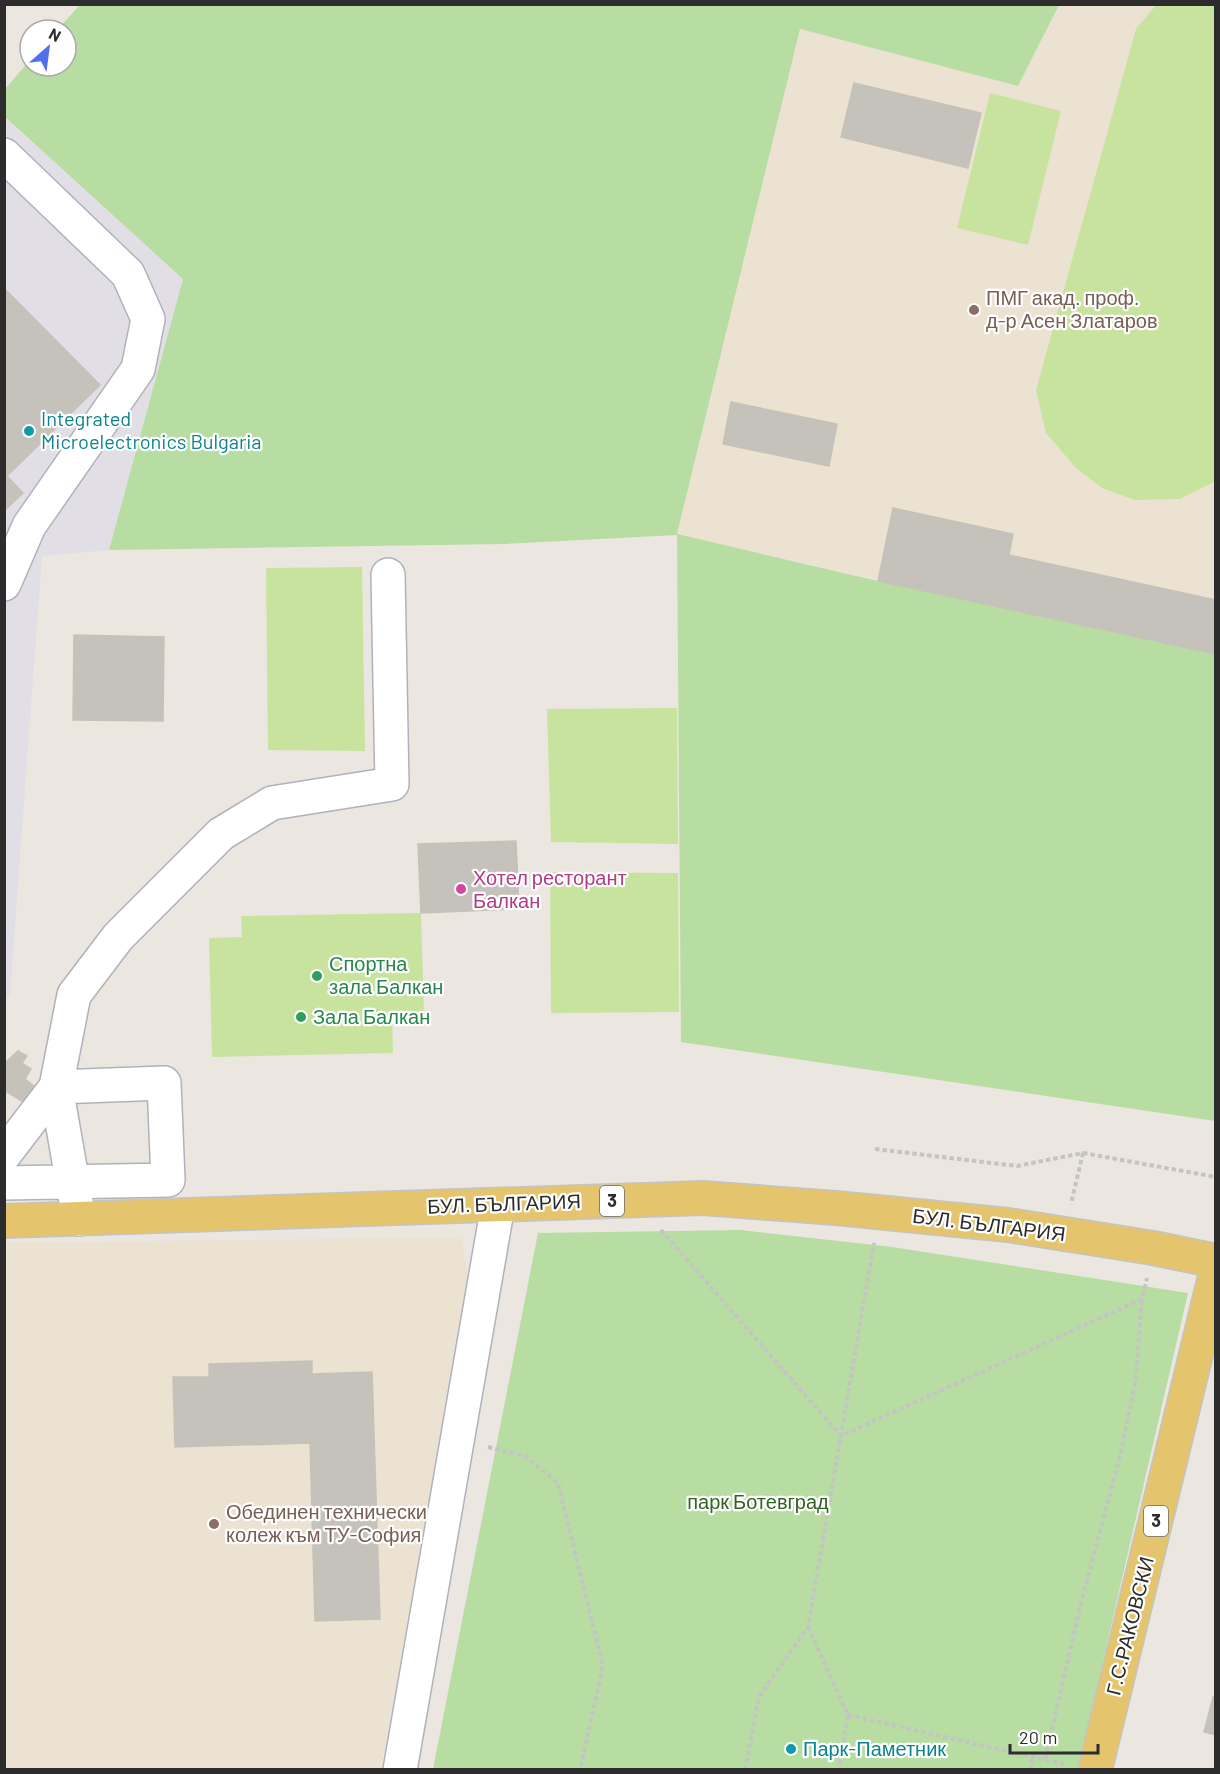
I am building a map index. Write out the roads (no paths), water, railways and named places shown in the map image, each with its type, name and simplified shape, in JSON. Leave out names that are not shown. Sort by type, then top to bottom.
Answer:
[{"type":"main road","name":"БУЛ. БЪЛГАРИЯ","points":[[4,1221],[703,1198],[1008,1225],[1153,1248],[1215,1261]]},
{"type":"main road","name":"Г.С.РАКОВСКИ","points":[[1081,1767],[1215,1272]]},
{"type":"street","points":[[4,155],[129,274],[148,319],[138,369],[29,526],[4,584]]},
{"type":"street","points":[[78,1219],[56,1087],[74,995],[118,937],[221,834],[272,803],[392,784],[388,575]]},
{"type":"street","points":[[4,1183],[168,1180],[164,1083],[56,1087]]},
{"type":"street","points":[[4,1155],[56,1087]]},
{"type":"street","points":[[400,1770],[498,1205]]},
{"type":"place","name":"ПМГ акад. проф. д-р Асен Златаров","points":[[974,310]]},
{"type":"place","name":"Integrated Microelectronics Bulgaria","points":[[29,431]]},
{"type":"place","name":"Хотел ресторант Балкан","points":[[461,889]]},
{"type":"place","name":"Спортна зала Балкан","points":[[317,976]]},
{"type":"place","name":"Зала Балкан","points":[[301,1017]]},
{"type":"place","name":"Обединен технически колеж към ТУ-София","points":[[214,1524]]},
{"type":"place","name":"Парк-Паметник","points":[[791,1749]]},
{"type":"park label","name":"парк Ботевград","points":[[758,1502]]}]
